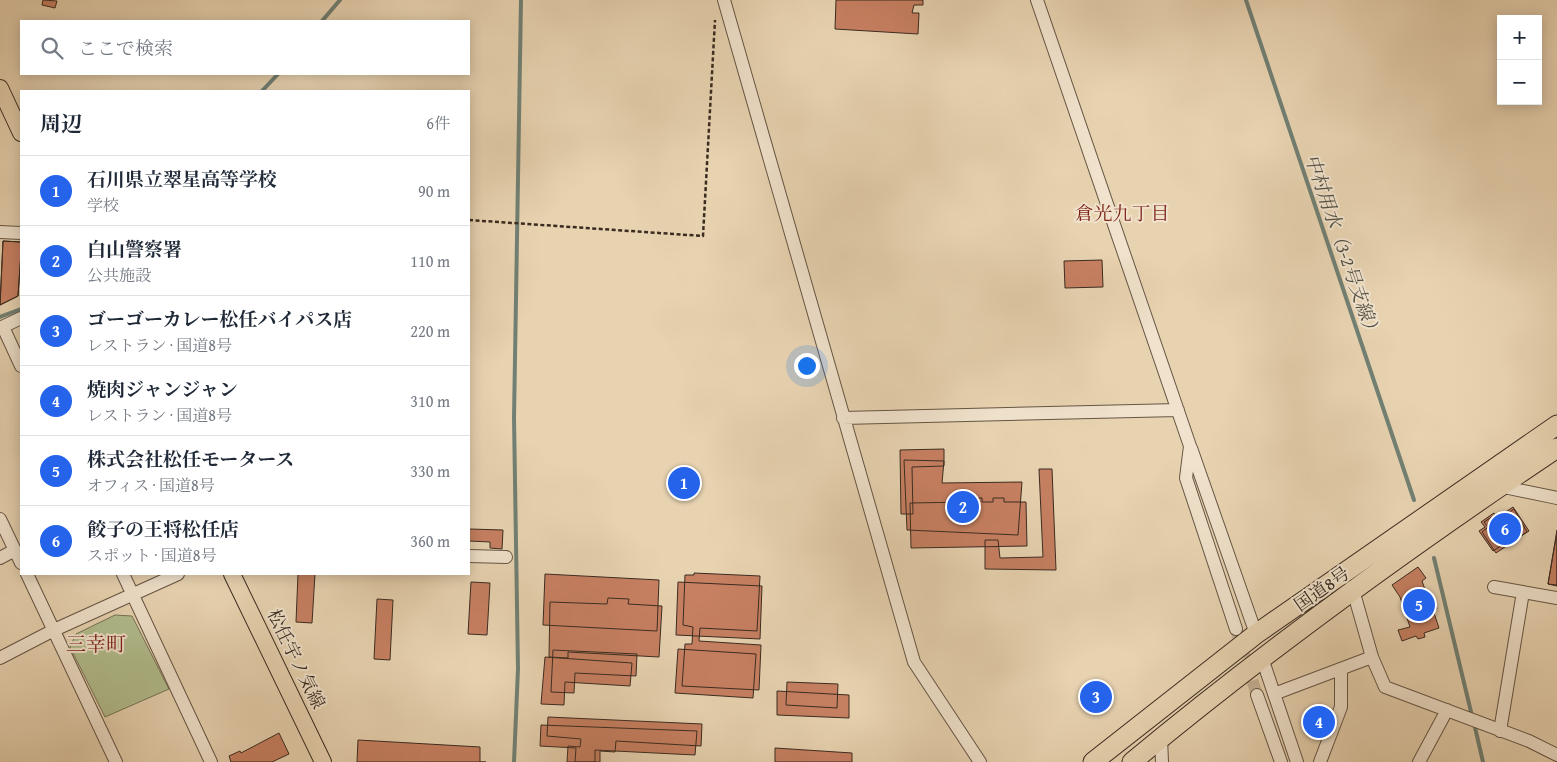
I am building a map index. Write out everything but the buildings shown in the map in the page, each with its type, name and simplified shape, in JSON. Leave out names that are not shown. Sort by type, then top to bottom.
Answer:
[{"type":"highway","name":"国道8号","points":[[1094,762],[1256,634],[1557,425]]},
{"type":"highway","name":"国道8号","points":[[1132,762],[1262,658],[1353,590],[1499,486],[1557,448]]},
{"type":"main road","points":[[0,88],[20,131]]},
{"type":"main road","name":"松任宇ノ気線","points":[[232,575],[323,762]]},
{"type":"street","points":[[724,0],[914,662],[980,762]]},
{"type":"street","points":[[1037,0],[1256,634]]},
{"type":"street","points":[[0,232],[20,234]]},
{"type":"street","points":[[20,318],[1,328],[20,364]]},
{"type":"street","points":[[843,418],[1178,410]]},
{"type":"street","points":[[1190,446],[1186,478],[1236,629]]},
{"type":"street","points":[[1499,486],[1557,498]]},
{"type":"street","points":[[0,519],[20,561]]},
{"type":"street","points":[[0,558],[15,550]]},
{"type":"street","points":[[470,556],[506,557]]},
{"type":"street","points":[[26,575],[116,762]]},
{"type":"street","points":[[122,575],[211,762]]},
{"type":"street","points":[[0,658],[54,630],[176,575]]},
{"type":"street","points":[[1494,587],[1557,598]]},
{"type":"street","points":[[1353,590],[1372,657],[1385,687],[1529,742],[1557,755]]},
{"type":"street","points":[[1500,731],[1522,592]]},
{"type":"street","points":[[1274,694],[1342,670],[1372,657]]},
{"type":"street","points":[[1262,658],[1297,762]]},
{"type":"street","points":[[1320,762],[1341,707],[1342,670]]},
{"type":"street","points":[[1257,696],[1281,762]]},
{"type":"street","points":[[1419,762],[1447,710]]},
{"type":"street","points":[[1162,738],[1162,762]]},
{"type":"path","points":[[470,220],[703,236],[716,18]]},
{"type":"green space","points":[[115,615],[132,616],[169,689],[105,717],[70,647],[76,634]]},
{"type":"waterway","points":[[323,20],[340,0]]},
{"type":"waterway","points":[[514,762],[518,669],[514,418],[521,0]]},
{"type":"waterway","name":"中村用水（3-2号支線）","points":[[1246,0],[1414,500]]},
{"type":"waterway","points":[[263,90],[277,75]]},
{"type":"waterway","points":[[0,317],[20,309]]},
{"type":"waterway","name":"中村用水（3-2号支線）","points":[[1434,558],[1472,716]]},
{"type":"waterway","name":"中村用水（3-2号支線）","points":[[1474,723],[1483,762]]},
{"type":"tunnel","points":[[1236,629],[1257,695]]},
{"type":"place","name":"石川県立翠星高等学校","points":[[684,483]]},
{"type":"place","name":"白山警察署","points":[[963,507]]},
{"type":"place","name":"餃子の王将松任店","points":[[1505,529]]},
{"type":"place","name":"株式会社松任モータース","points":[[1419,605]]},
{"type":"place","name":"ゴーゴーカレー松任バイパス店","points":[[1096,697]]},
{"type":"place","name":"焼肉ジャンジャン","points":[[1319,722]]},
{"type":"district","name":"倉光九丁目","points":[[1122,213]]},
{"type":"district","name":"三幸町","points":[[96,644]]}]
